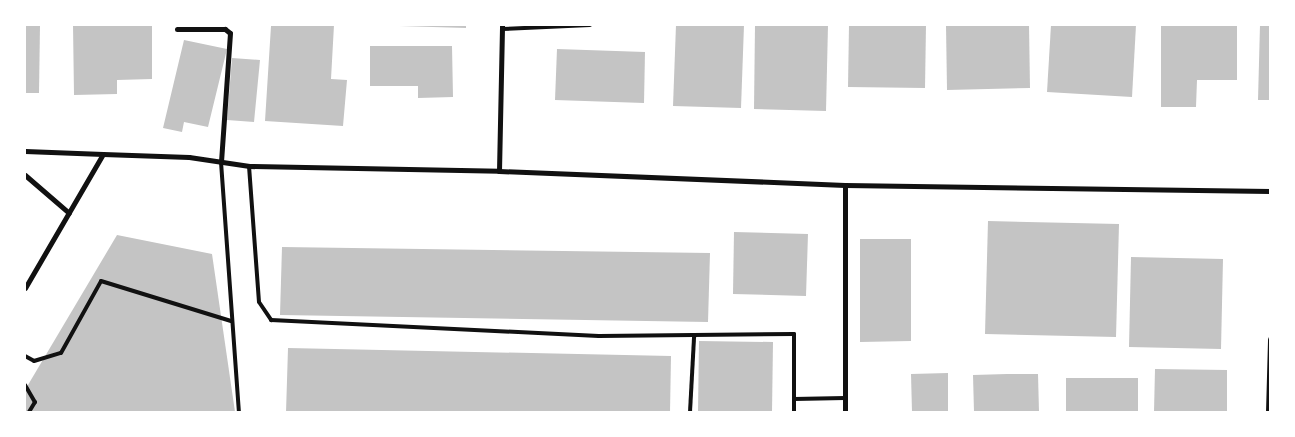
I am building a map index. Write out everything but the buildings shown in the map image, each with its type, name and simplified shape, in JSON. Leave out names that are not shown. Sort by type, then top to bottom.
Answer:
[{"type":"street","points":[[499,171],[502,27]]},
{"type":"street","points":[[177,29],[225,29],[230,33],[221,162]]},
{"type":"street","points":[[25,151],[189,157],[249,166],[499,171],[845,186],[1270,191]]},
{"type":"street","points":[[25,288],[103,154]]},
{"type":"street","points":[[25,174],[69,213]]},
{"type":"street","points":[[845,186],[845,412]]},
{"type":"street","points":[[1268,412],[1270,339]]},
{"type":"lane","points":[[502,27],[590,25]]},
{"type":"lane","points":[[221,162],[239,412]]},
{"type":"lane","points":[[249,166],[259,302],[270,320],[599,336],[694,337],[794,334],[794,412]]},
{"type":"lane","points":[[25,356],[34,360],[61,353],[101,281],[231,321]]},
{"type":"lane","points":[[690,412],[694,337]]},
{"type":"lane","points":[[25,385],[35,402],[29,412]]},
{"type":"lane","points":[[794,399],[845,398]]}]
